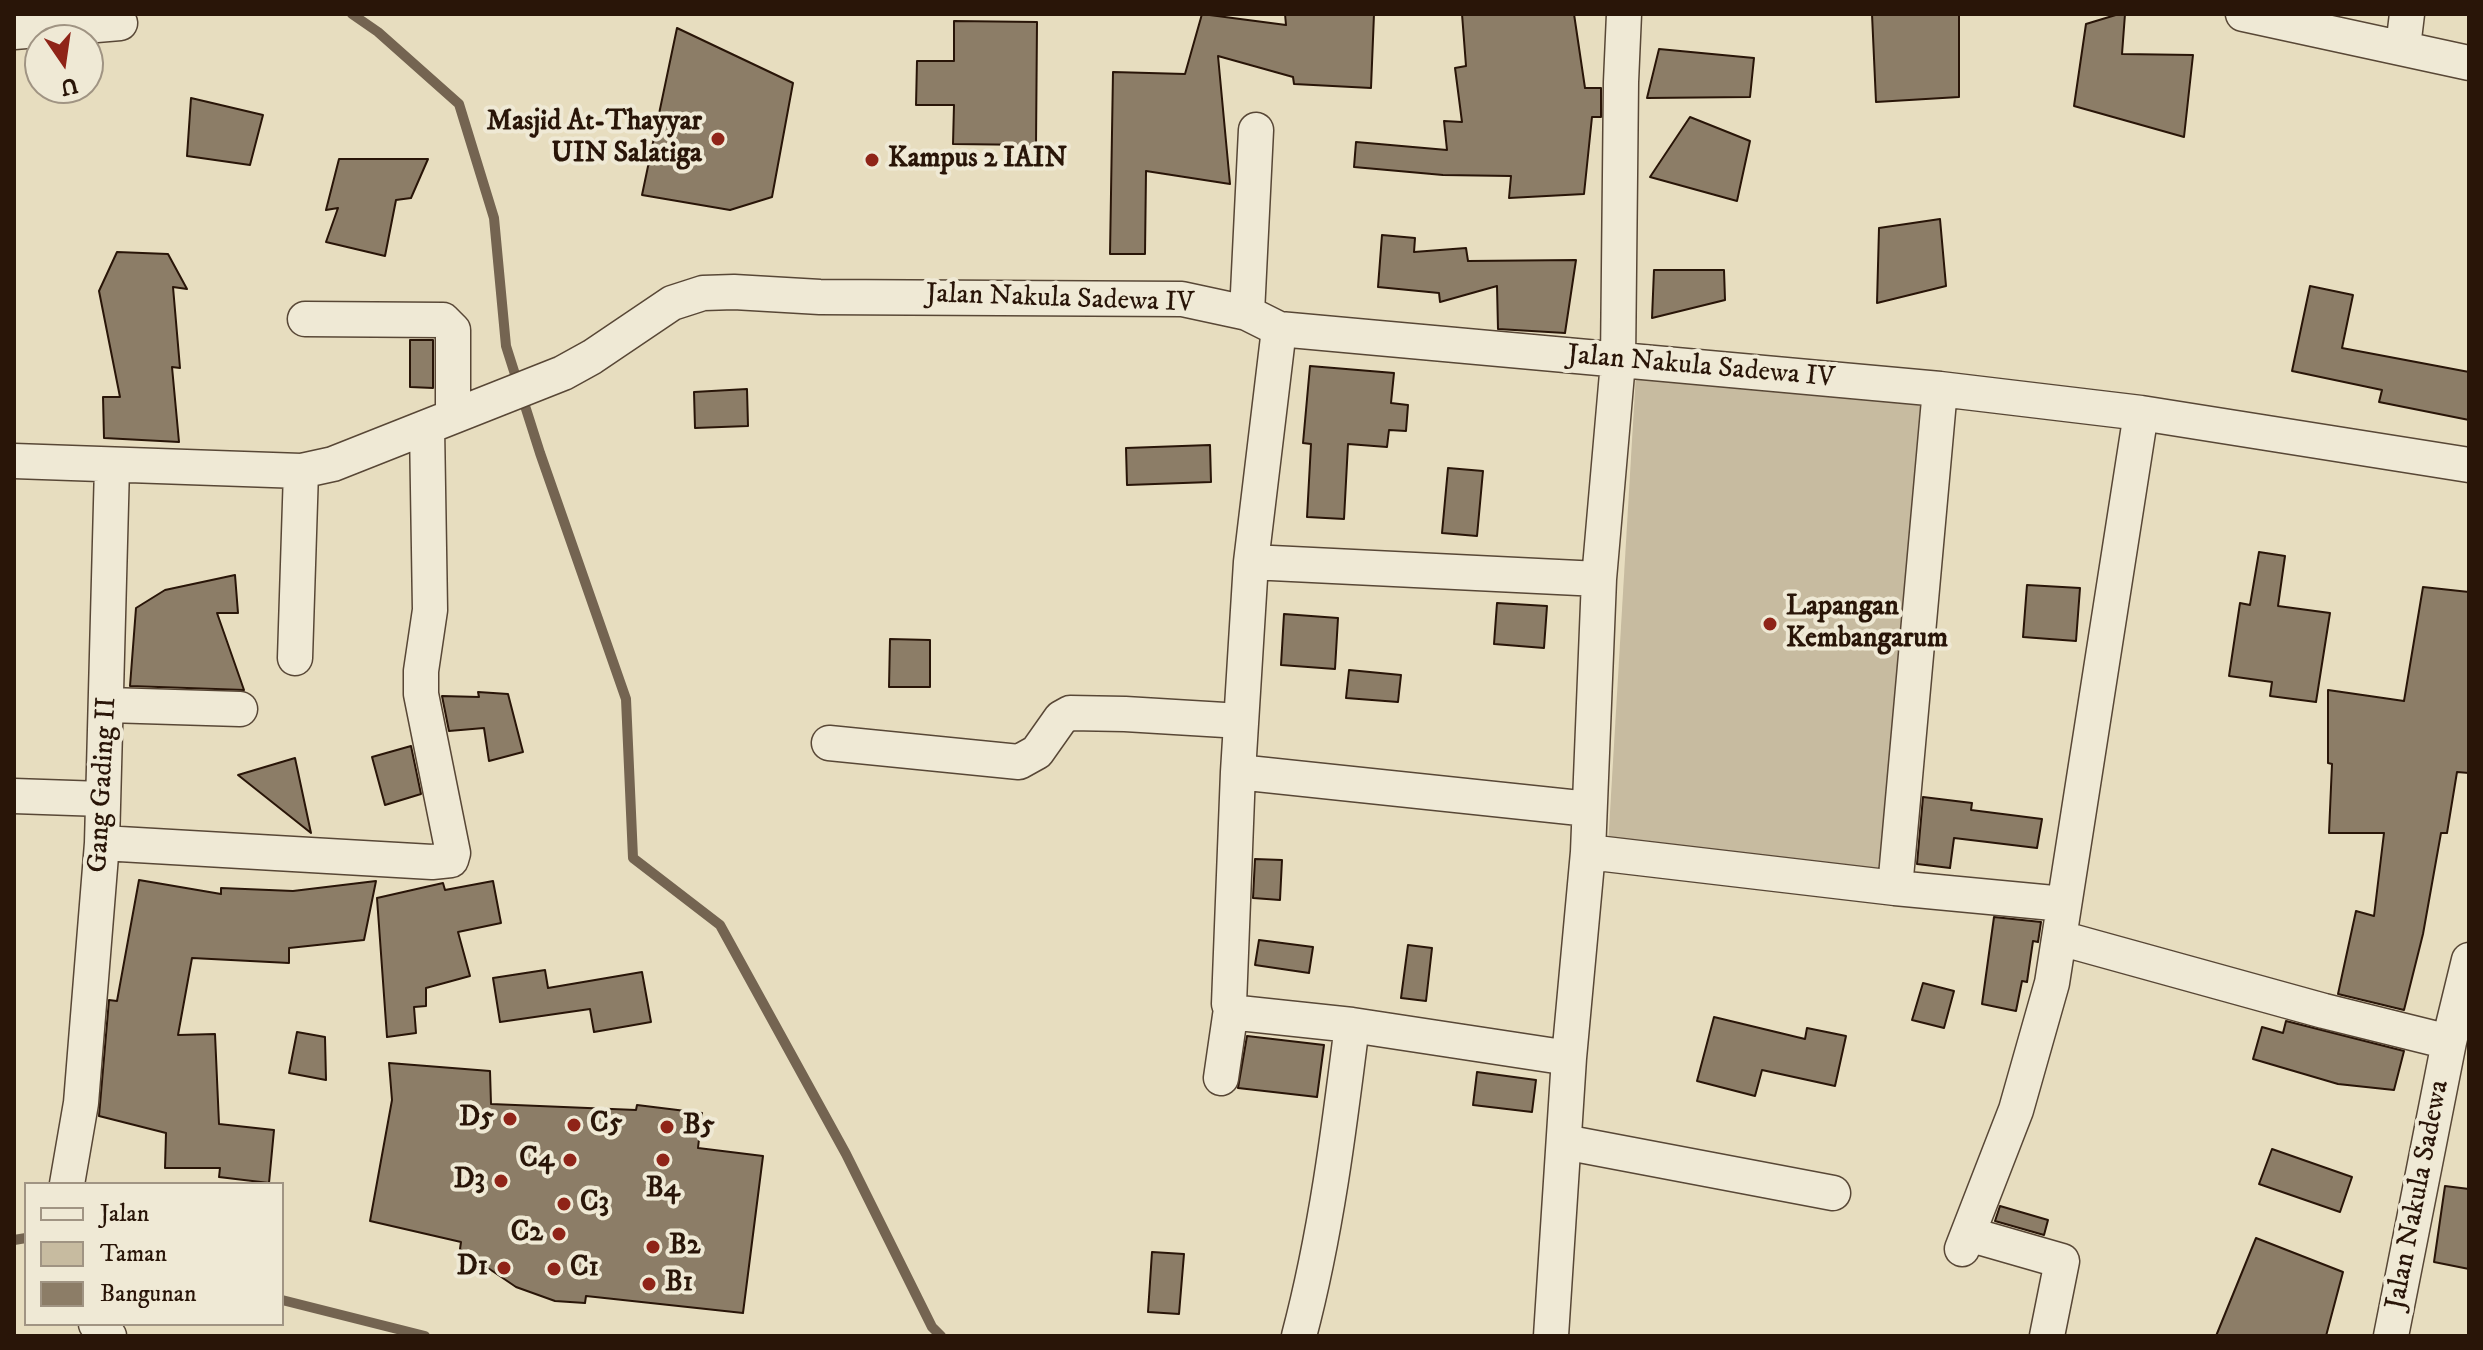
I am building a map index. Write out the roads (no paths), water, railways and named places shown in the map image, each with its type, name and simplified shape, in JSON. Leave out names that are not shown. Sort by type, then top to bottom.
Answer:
[{"type":"street","points":[[1551,1336],[1569,1058],[1588,852],[1599,579],[1618,362],[1624,14]]},
{"type":"street","points":[[2243,14],[2405,30],[2469,63]]},
{"type":"street","points":[[14,32],[120,23]]},
{"type":"street","points":[[1247,313],[1256,130]]},
{"type":"street","name":"Jalan Nakula Sadewa IV","points":[[14,461],[301,471],[333,464],[563,373],[672,303],[703,293],[734,292],[820,297],[1182,299],[1247,313],[1279,329],[1940,389],[2141,413],[2469,465]]},
{"type":"street","points":[[102,843],[432,862],[451,860],[453,853],[421,694],[421,671],[430,610],[440,422],[455,343],[453,330],[443,320],[305,319]]},
{"type":"street","points":[[1221,1078],[1231,1009],[1228,1000],[1238,772],[1251,562],[1279,329]]},
{"type":"street","points":[[1895,888],[1940,389]]},
{"type":"street","points":[[2047,1336],[2062,1261],[1965,1242],[2016,1110],[2052,983],[2141,413]]},
{"type":"street","name":"Gang Gading II","points":[[67,1182],[81,1103],[102,843],[112,466]]},
{"type":"street","points":[[295,658],[301,471]]},
{"type":"street","points":[[1251,562],[1599,579]]},
{"type":"street","points":[[108,705],[240,709]]},
{"type":"street","points":[[829,743],[1019,762],[1037,752],[1061,718],[1070,713],[1241,721]]},
{"type":"street","points":[[1238,772],[1589,809]]},
{"type":"street","points":[[14,796],[102,799]]},
{"type":"street","points":[[1588,852],[1895,888],[2064,904]]},
{"type":"street","points":[[2060,938],[2449,1042]]},
{"type":"street","name":"Jalan Nakula Sadewa","points":[[2391,1336],[2449,1042],[2464,996],[2469,960]]},
{"type":"street","points":[[1231,1009],[1239,1013],[1352,1025],[1569,1058]]},
{"type":"street","points":[[1299,1336],[1336,1162],[1352,1025]]},
{"type":"street","points":[[1564,1142],[1833,1193]]},
{"type":"waterway","points":[[352,14],[378,32],[459,104],[494,218],[506,346],[626,699],[633,858],[720,925],[846,1154],[932,1327],[941,1336]]},
{"type":"waterway","points":[[14,1240],[24,1238]]},
{"type":"waterway","points":[[284,1301],[425,1336]]},
{"type":"place","name":"Masjid At-Thayyar UIN Salatiga","points":[[718,139]]},
{"type":"place","name":"Kampus 2 IAIN","points":[[872,160]]},
{"type":"place","name":"Lapangan Kembangarum","points":[[1770,624]]},
{"type":"place","name":"D5","points":[[510,1119]]},
{"type":"place","name":"C5","points":[[574,1125]]},
{"type":"place","name":"B5","points":[[667,1127]]},
{"type":"place","name":"C4","points":[[570,1160]]},
{"type":"place","name":"B4","points":[[663,1160]]},
{"type":"place","name":"D3","points":[[501,1181]]},
{"type":"place","name":"C3","points":[[564,1204]]},
{"type":"place","name":"C2","points":[[559,1234]]},
{"type":"place","name":"B2","points":[[653,1247]]},
{"type":"place","name":"D1","points":[[504,1268]]},
{"type":"place","name":"C1","points":[[554,1269]]},
{"type":"place","name":"B1","points":[[649,1284]]}]
